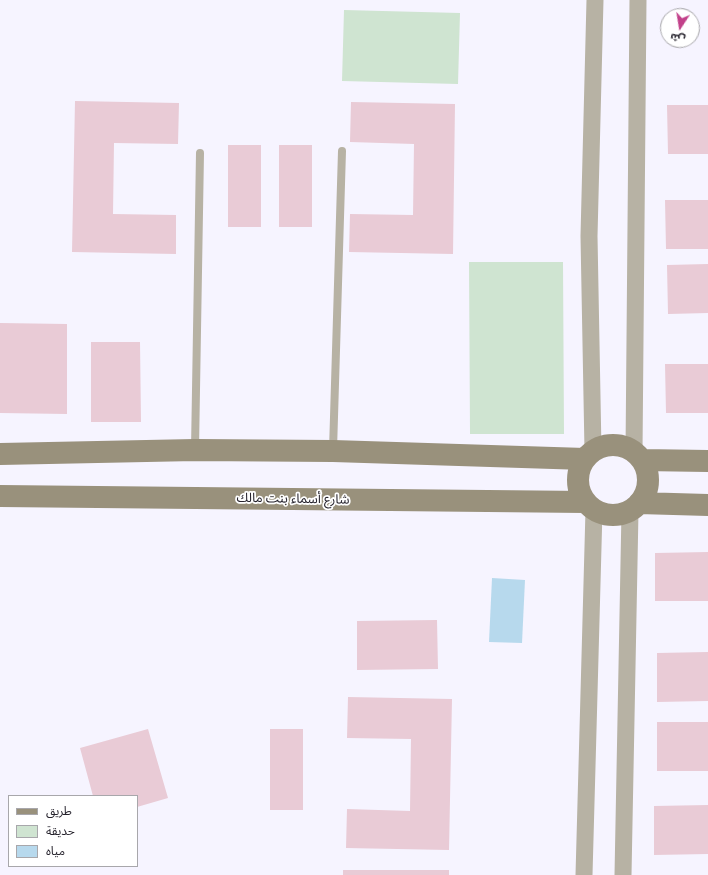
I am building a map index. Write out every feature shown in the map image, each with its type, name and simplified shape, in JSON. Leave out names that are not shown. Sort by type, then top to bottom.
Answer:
[{"type":"street","points":[[589,455],[590,236],[595,0]]},
{"type":"street","points":[[638,0],[638,456]]},
{"type":"street","points":[[614,445],[625,447],[638,456],[646,470],[648,481],[646,493],[634,507],[618,515],[606,514],[590,506],[580,491],[578,479],[580,468],[589,455],[603,446],[614,445]]},
{"type":"street","points":[[0,454],[194,450],[589,455]]},
{"type":"street","points":[[638,456],[708,461]]},
{"type":"street","name":"شارع أسماء بنت مالك","points":[[0,496],[590,506]]},
{"type":"street","points":[[634,507],[708,505]]},
{"type":"street","points":[[584,875],[590,506]]},
{"type":"street","points":[[622,875],[634,507]]},
{"type":"lane","points":[[333,451],[342,151]]},
{"type":"lane","points":[[194,450],[200,153]]},
{"type":"green space","points":[[344,10],[460,13],[458,84],[342,81]]},
{"type":"green space","points":[[469,262],[563,262],[564,434],[470,434]]},
{"type":"water","points":[[492,578],[525,580],[522,643],[489,642]]},
{"type":"building","points":[[75,101],[179,103],[178,144],[114,143],[113,214],[176,215],[176,254],[72,252]]},
{"type":"building","points":[[351,102],[455,104],[453,254],[349,252],[350,214],[413,215],[414,144],[350,142]]},
{"type":"building","points":[[667,105],[708,105],[708,154],[668,154]]},
{"type":"building","points":[[228,145],[261,145],[261,227],[228,227]]},
{"type":"building","points":[[279,145],[312,145],[312,227],[279,227]]},
{"type":"building","points":[[665,200],[708,200],[708,249],[666,249]]},
{"type":"building","points":[[708,264],[708,313],[668,314],[667,265]]},
{"type":"building","points":[[0,323],[67,324],[67,414],[0,413]]},
{"type":"building","points":[[91,342],[140,342],[141,422],[91,422]]},
{"type":"building","points":[[665,364],[708,364],[708,413],[666,413]]},
{"type":"building","points":[[708,552],[708,601],[655,601],[655,553]]},
{"type":"building","points":[[437,620],[438,669],[357,670],[357,621]]},
{"type":"building","points":[[708,652],[708,701],[657,702],[657,653]]},
{"type":"building","points":[[348,697],[452,699],[449,850],[346,848],[347,809],[410,811],[411,739],[347,738]]},
{"type":"building","points":[[657,722],[708,722],[708,771],[657,771]]},
{"type":"building","points":[[148,729],[168,798],[138,807],[138,795],[93,795],[80,748]]},
{"type":"building","points":[[270,729],[303,729],[303,810],[270,810]]},
{"type":"building","points":[[708,805],[708,854],[654,855],[654,806]]},
{"type":"building","points":[[343,870],[449,870],[449,875],[343,875]]}]
